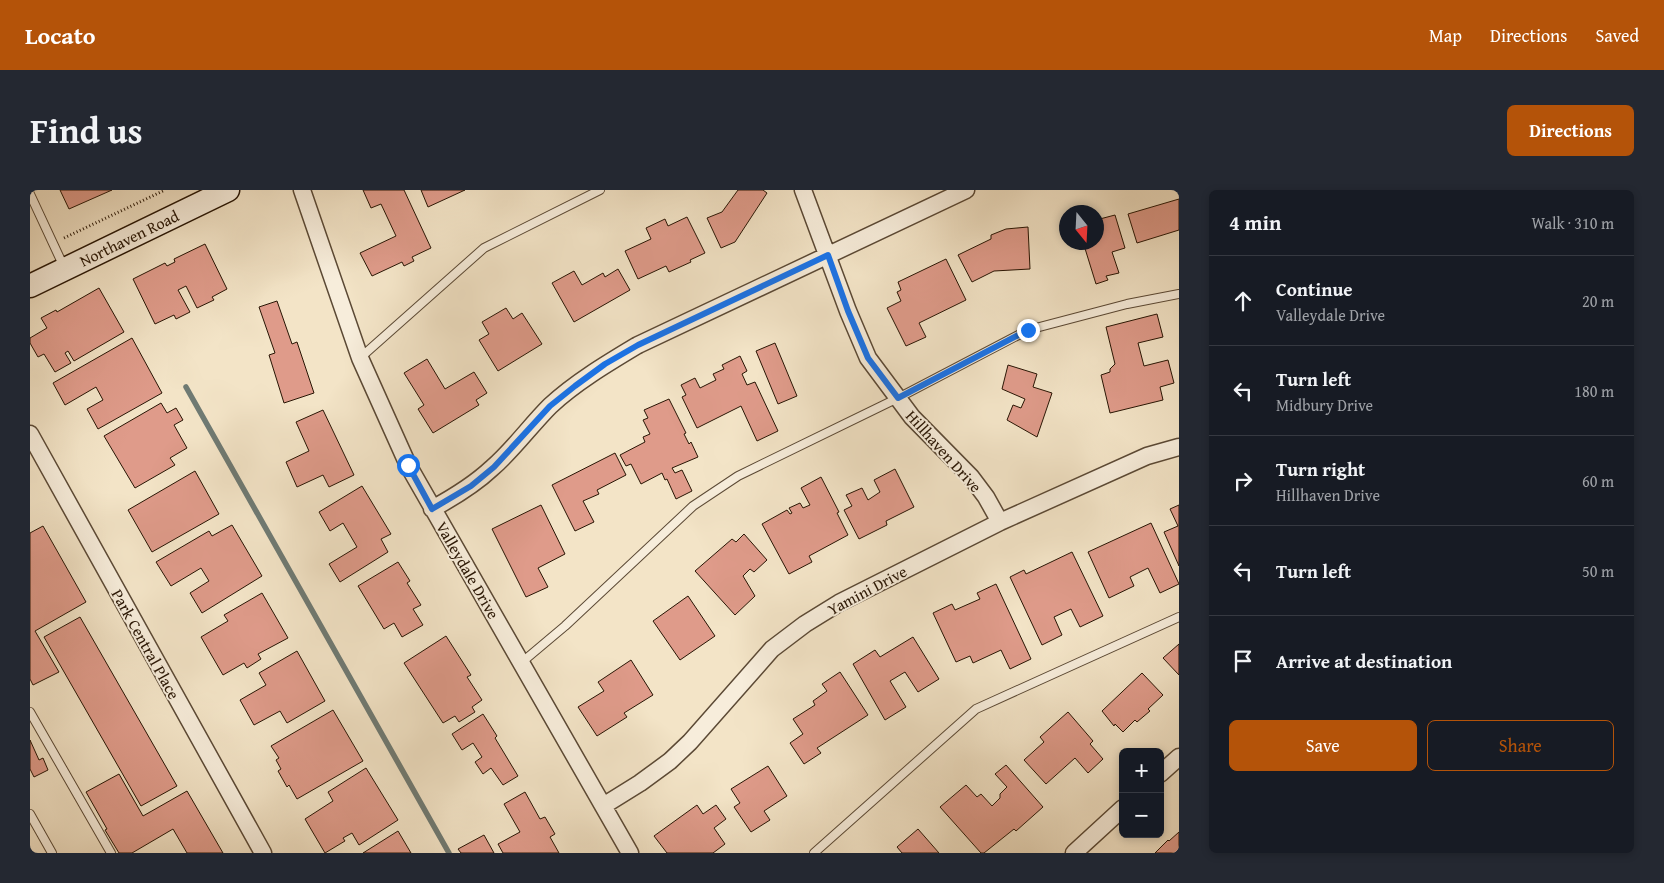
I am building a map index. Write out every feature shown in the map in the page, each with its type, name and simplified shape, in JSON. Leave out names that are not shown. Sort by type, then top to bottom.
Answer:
[{"type":"street","name":"Valleydale Drive","points":[[302,190],[360,358],[408,465],[630,853]]},
{"type":"street","name":"Hillhaven Drive","points":[[803,190],[848,311],[868,358],[912,417],[971,477],[1000,522]]},
{"type":"street","points":[[432,509],[471,486],[494,467],[550,406],[605,364],[638,345],[966,190]]},
{"type":"street","name":"Northaven Road","points":[[30,286],[216,193]]},
{"type":"street","name":"Park Central Place","points":[[30,434],[263,853]]},
{"type":"street","name":"Yamini Drive","points":[[603,806],[640,783],[670,761],[690,742],[772,649],[805,624],[839,603],[1000,522],[1147,456],[1179,446]]},
{"type":"street","points":[[1164,770],[1179,757]]},
{"type":"street","points":[[1074,853],[1119,812]]},
{"type":"lane","points":[[360,358],[484,248],[600,190]]},
{"type":"lane","points":[[30,194],[34,213],[53,243],[64,269]]},
{"type":"lane","points":[[522,663],[693,506],[738,476],[898,398],[1028,330],[1127,304],[1179,294]]},
{"type":"lane","points":[[814,853],[976,710],[1179,617]]},
{"type":"lane","points":[[30,712],[111,853]]},
{"type":"lane","points":[[30,814],[52,853]]},
{"type":"path","points":[[53,243],[165,190]]},
{"type":"building","points":[[60,190],[112,190],[69,209]]},
{"type":"building","points":[[363,190],[404,190],[431,248],[412,257],[414,261],[404,266],[402,262],[372,276],[360,253],[396,236],[381,204],[371,208]]},
{"type":"building","points":[[421,190],[465,190],[428,207]]},
{"type":"building","points":[[738,190],[763,190],[767,193],[735,242],[721,248],[707,218],[722,212]]},
{"type":"building","points":[[1179,199],[1179,230],[1137,243],[1128,214]]},
{"type":"building","points":[[1115,215],[1125,248],[1112,252],[1119,273],[1106,276],[1108,280],[1096,284],[1085,250],[1104,250],[1104,218]]},
{"type":"building","points":[[687,217],[705,253],[669,272],[666,266],[638,279],[625,251],[651,239],[646,228],[665,219],[668,226]]},
{"type":"building","points":[[1028,227],[1030,269],[994,271],[972,282],[958,255],[991,239],[991,235],[1006,229]]},
{"type":"building","points":[[205,244],[227,289],[212,297],[214,300],[197,308],[186,286],[178,290],[190,312],[176,319],[174,315],[155,324],[133,279],[165,263],[167,266],[175,262],[174,259]]},
{"type":"building","points":[[946,259],[966,300],[919,323],[926,337],[906,346],[887,308],[901,301],[897,292],[901,290],[898,282]]},
{"type":"building","points":[[618,269],[630,290],[574,322],[552,283],[574,271],[582,285],[603,273],[605,277]]},
{"type":"building","points":[[99,288],[124,332],[74,361],[68,351],[65,353],[71,363],[55,372],[44,354],[38,357],[30,343],[30,338],[47,328],[41,318],[56,310],[57,312]]},
{"type":"building","points":[[277,301],[292,344],[297,342],[314,393],[284,403],[269,355],[275,353],[259,307]]},
{"type":"building","points":[[506,308],[513,319],[522,313],[542,344],[498,371],[479,340],[489,334],[482,322]]},
{"type":"building","points":[[1157,314],[1163,337],[1138,343],[1144,366],[1168,360],[1174,383],[1160,387],[1163,400],[1110,413],[1101,375],[1110,372],[1110,369],[1115,364],[1106,327]]},
{"type":"building","points":[[132,338],[162,393],[98,429],[87,409],[103,400],[96,387],[65,405],[53,383]]},
{"type":"building","points":[[775,343],[797,396],[778,404],[756,351]]},
{"type":"building","points":[[740,356],[747,371],[742,374],[747,385],[755,382],[778,431],[757,441],[741,406],[697,428],[682,397],[686,395],[681,385],[695,378],[700,388],[716,380],[713,374],[724,369],[722,365]]},
{"type":"building","points":[[427,359],[445,389],[474,372],[487,393],[476,400],[479,405],[433,433],[418,409],[424,405],[404,373]]},
{"type":"building","points":[[1008,365],[1037,374],[1033,387],[1052,393],[1037,437],[1007,420],[1013,405],[1021,408],[1025,399],[1002,389]]},
{"type":"building","points":[[669,399],[686,433],[684,434],[689,444],[691,442],[698,457],[672,468],[675,473],[682,470],[692,491],[676,499],[667,479],[665,480],[662,473],[641,484],[631,464],[626,466],[620,455],[645,442],[643,437],[650,434],[643,420],[648,418],[644,410]]},
{"type":"building","points":[[161,403],[167,413],[176,408],[183,420],[174,425],[187,448],[170,458],[175,465],[135,488],[104,436]]},
{"type":"building","points":[[323,410],[354,475],[329,487],[323,475],[297,487],[286,462],[309,451],[296,422]]},
{"type":"building","points":[[615,453],[626,475],[597,490],[599,494],[583,501],[594,522],[575,531],[552,485]]},
{"type":"building","points":[[895,469],[914,507],[886,521],[887,525],[859,539],[844,510],[852,506],[846,495],[862,488],[868,500],[880,492],[874,480]]},
{"type":"building","points":[[195,471],[219,514],[152,552],[128,510]]},
{"type":"building","points":[[821,477],[839,512],[837,513],[848,535],[809,556],[812,562],[789,574],[762,524],[787,510],[790,514],[792,513],[789,508],[800,503],[803,508],[810,505],[801,488]]},
{"type":"building","points":[[362,486],[391,534],[381,539],[388,552],[340,582],[329,564],[357,547],[343,523],[330,531],[319,512]]},
{"type":"building","points":[[541,505],[565,554],[538,568],[548,587],[526,597],[492,529]]},
{"type":"building","points":[[1179,505],[1179,566],[1164,532],[1178,526],[1170,509]]},
{"type":"building","points":[[1151,523],[1179,584],[1160,593],[1148,568],[1130,577],[1134,586],[1109,598],[1088,552]]},
{"type":"building","points":[[232,525],[262,576],[202,613],[190,593],[209,581],[201,568],[171,586],[156,562],[209,531],[212,536]]},
{"type":"building","points":[[43,526],[86,602],[35,631],[59,672],[33,685],[30,679],[30,533]]},
{"type":"building","points":[[744,534],[767,560],[754,572],[750,569],[743,576],[755,596],[735,615],[695,571],[732,539],[736,542]]},
{"type":"building","points":[[1072,552],[1103,616],[1080,627],[1071,609],[1054,617],[1062,635],[1042,645],[1010,577],[1024,570],[1026,574]]},
{"type":"building","points":[[398,562],[410,581],[407,583],[421,605],[413,609],[423,625],[402,637],[394,623],[384,629],[358,586]]},
{"type":"building","points":[[996,584],[1031,659],[1010,669],[1001,650],[973,663],[970,656],[956,662],[933,613],[952,604],[955,610],[980,599],[977,593]]},
{"type":"building","points":[[262,593],[288,638],[258,654],[261,659],[247,668],[244,663],[223,675],[201,637],[228,621],[224,615]]},
{"type":"building","points":[[688,596],[715,636],[680,660],[653,621]]},
{"type":"building","points":[[80,617],[177,786],[141,806],[44,637]]},
{"type":"building","points":[[446,636],[471,675],[467,677],[482,700],[472,707],[475,712],[459,722],[455,716],[443,723],[404,663]]},
{"type":"building","points":[[913,637],[939,679],[918,692],[905,672],[890,681],[906,707],[885,720],[853,664],[875,650],[880,657]]},
{"type":"building","points":[[1179,644],[1179,675],[1163,658]]},
{"type":"building","points":[[297,651],[325,701],[287,723],[280,711],[254,725],[240,700],[266,685],[259,673]]},
{"type":"building","points":[[631,660],[653,695],[624,713],[627,717],[597,736],[578,707],[604,691],[598,682]]},
{"type":"building","points":[[840,672],[868,715],[817,748],[821,753],[804,764],[790,743],[803,734],[793,719],[815,705],[813,701],[827,691],[822,684]]},
{"type":"building","points":[[1142,673],[1163,695],[1148,709],[1150,711],[1137,722],[1135,720],[1123,732],[1115,724],[1114,726],[1102,711]]},
{"type":"building","points":[[333,710],[363,761],[297,799],[289,785],[287,787],[278,771],[281,769],[276,760],[279,758],[271,746]]},
{"type":"building","points":[[1068,712],[1093,741],[1090,744],[1103,759],[1088,773],[1075,758],[1046,784],[1024,760],[1044,742],[1040,737]]},
{"type":"building","points":[[483,714],[518,776],[503,785],[491,768],[483,774],[475,762],[482,757],[473,743],[462,750],[452,734]]},
{"type":"building","points":[[30,740],[39,760],[43,758],[48,770],[34,777],[30,769]]},
{"type":"building","points":[[1006,765],[1043,807],[1016,831],[1014,829],[984,853],[981,853],[940,807],[966,785],[977,797],[981,794],[992,806],[1007,787],[995,774]]},
{"type":"building","points":[[768,766],[787,796],[764,811],[770,820],[751,832],[734,807],[740,803],[731,789]]},
{"type":"building","points":[[366,768],[398,820],[359,845],[352,833],[343,838],[345,841],[325,853],[305,819],[333,801],[328,792]]},
{"type":"building","points":[[119,774],[143,816],[187,791],[223,853],[187,853],[173,829],[132,853],[119,853],[86,792]]},
{"type":"building","points":[[525,792],[540,819],[545,817],[555,834],[550,837],[559,853],[503,853],[498,844],[520,832],[504,804]]},
{"type":"building","points":[[697,805],[703,814],[716,805],[726,819],[714,828],[725,844],[713,853],[667,853],[654,836]]},
{"type":"building","points":[[918,829],[939,853],[902,853],[897,847]]},
{"type":"building","points":[[398,831],[411,853],[363,853]]},
{"type":"building","points":[[1179,832],[1179,853],[1155,853],[1168,840]]},
{"type":"building","points":[[484,835],[494,853],[461,853],[458,849]]},
{"type":"waterway","points":[[186,387],[449,853]]},
{"type":"route","points":[[408,465],[432,509],[471,486],[494,467],[550,406],[605,364],[638,345],[828,255],[848,311],[868,358],[898,398],[1028,330]]}]
